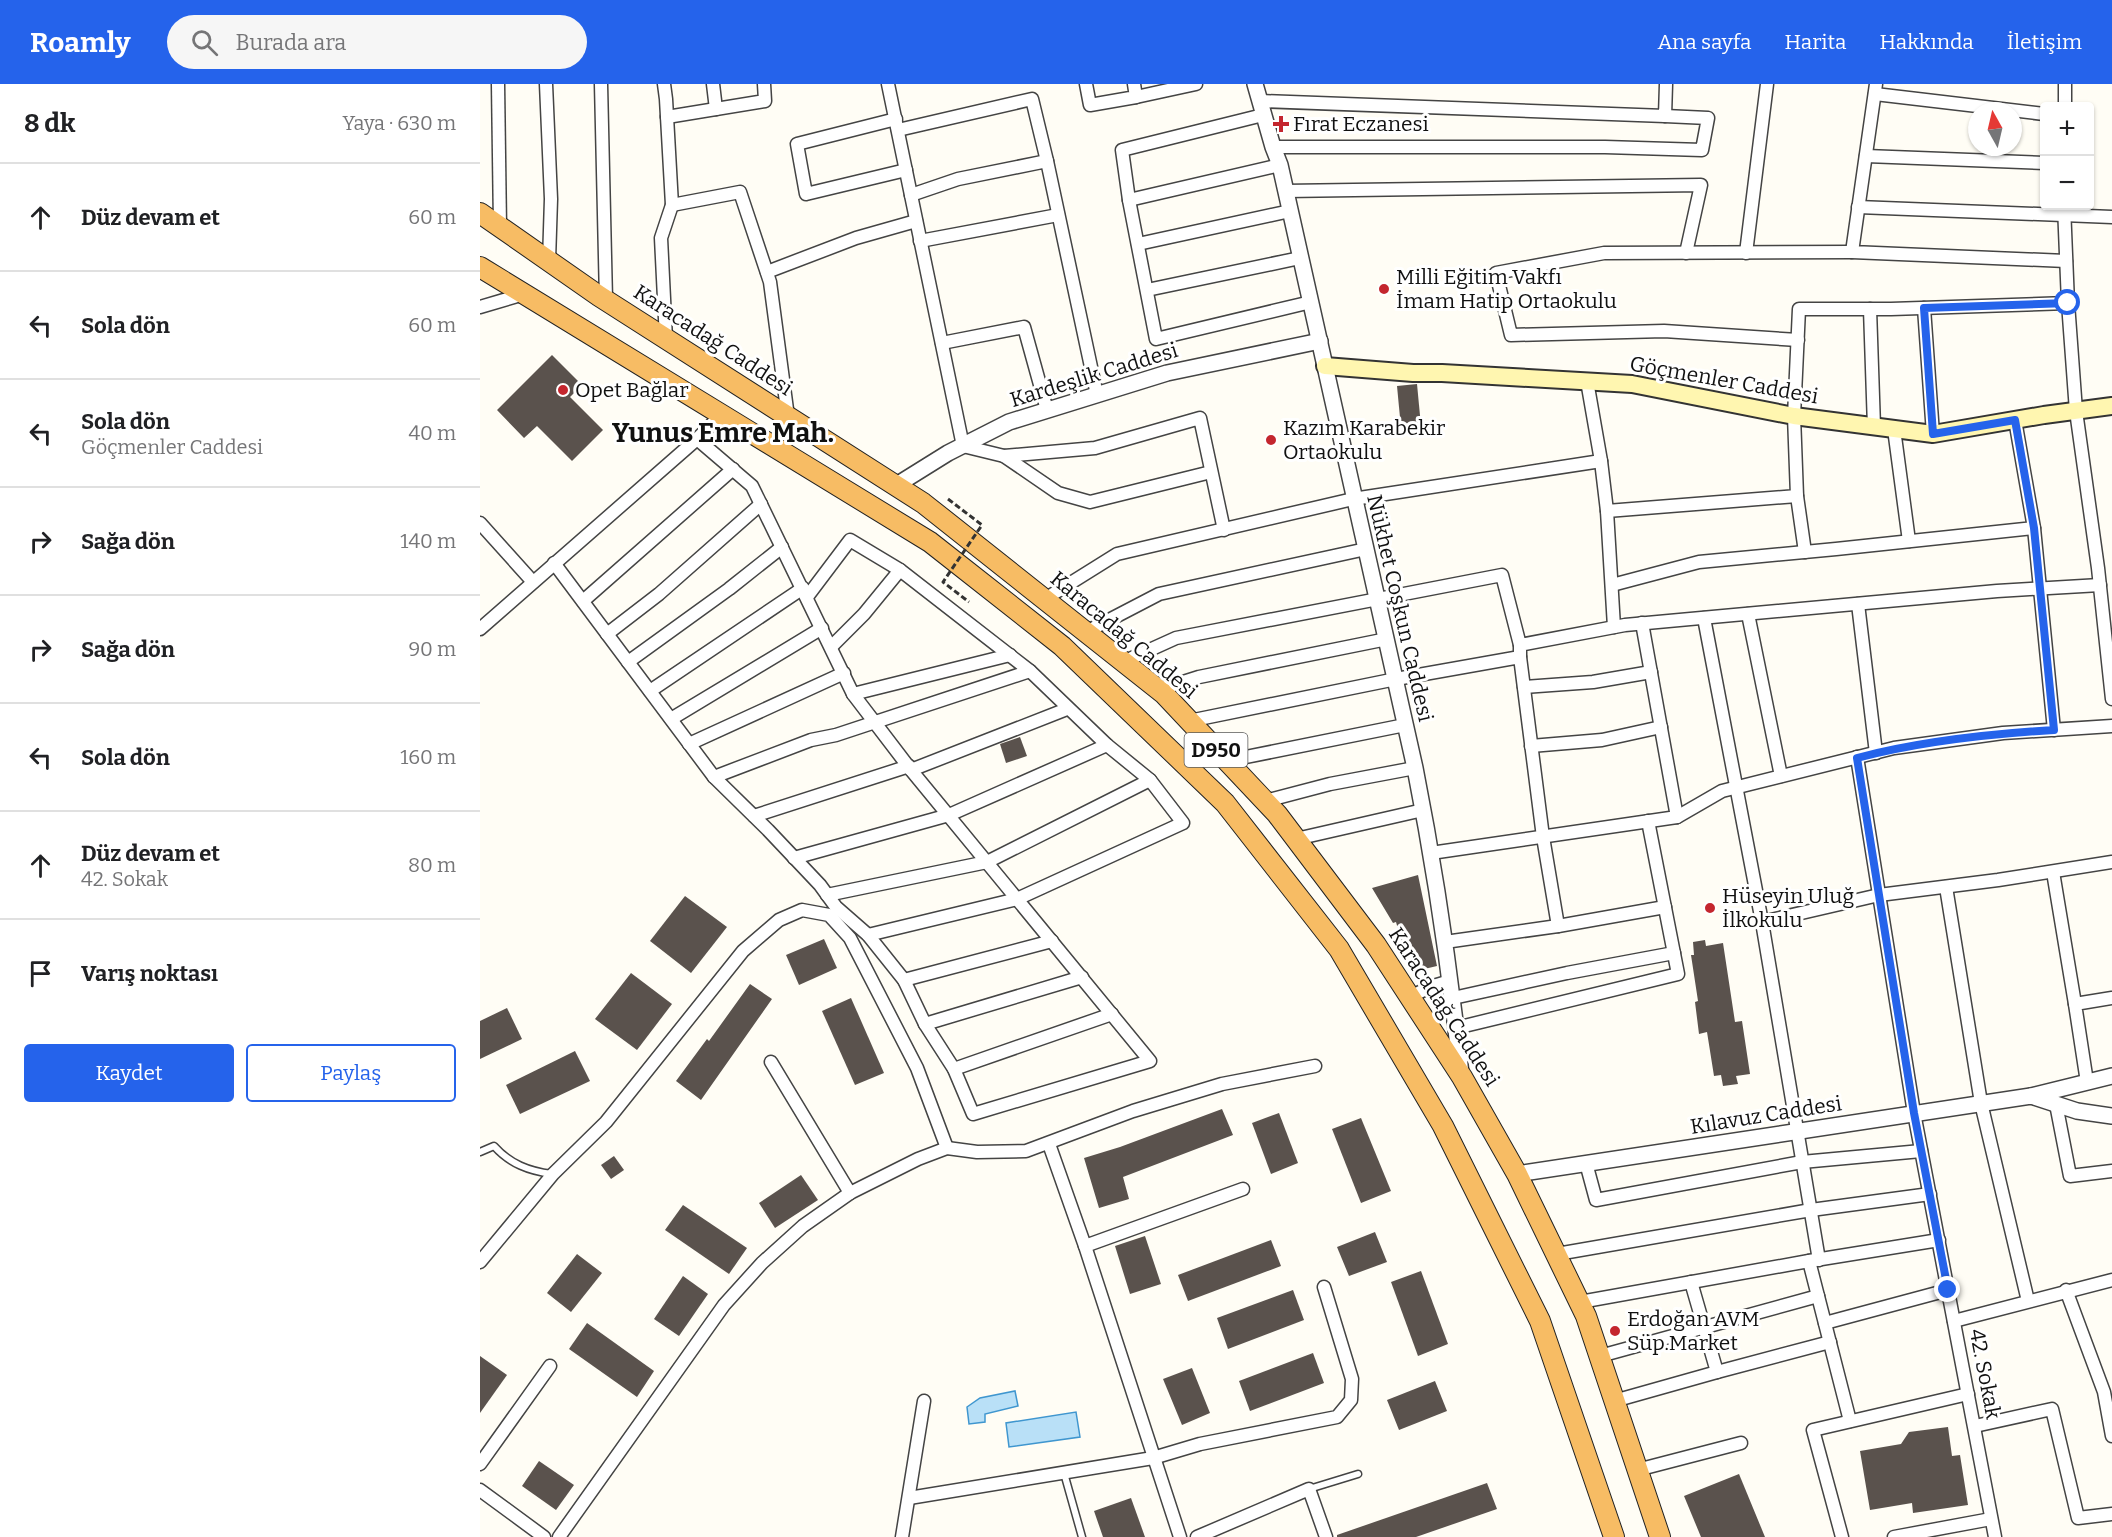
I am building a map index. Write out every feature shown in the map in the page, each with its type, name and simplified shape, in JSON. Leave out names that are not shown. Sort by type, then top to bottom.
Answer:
[{"type":"highway","name":"Karacadağ Caddesi","points":[[480,213],[606,300],[923,503],[1158,690],[1265,801],[1376,945],[1462,1077],[1517,1174],[1580,1302],[1660,1537]]},
{"type":"highway","name":"D950","points":[[480,267],[930,542],[1062,646],[1225,803],[1339,949],[1443,1126],[1540,1322],[1614,1537]]},
{"type":"main road","name":"Göçmenler Caddesi","points":[[1325,366],[1413,373],[1632,384],[1794,416],[1933,434],[2112,406]]},
{"type":"street","points":[[498,84],[500,227]]},
{"type":"street","points":[[546,84],[551,199],[549,261]]},
{"type":"street","points":[[601,84],[606,300]]},
{"type":"street","points":[[664,84],[672,205],[661,238],[666,339]]},
{"type":"street","points":[[713,84],[716,109]]},
{"type":"street","points":[[667,117],[765,101],[764,84]]},
{"type":"street","points":[[888,84],[963,446],[1004,456],[1095,448],[1200,418],[1224,530]]},
{"type":"street","points":[[1086,84],[1090,105],[1135,90],[1196,84]]},
{"type":"street","name":"Nükhet Coşkun Caddesi","points":[[1255,84],[1280,165],[1415,768],[1445,942],[1462,1077]]},
{"type":"street","points":[[1665,116],[1666,84]]},
{"type":"street","points":[[1746,253],[1767,84]]},
{"type":"street","points":[[2065,84],[2065,102]]},
{"type":"street","points":[[1852,252],[1875,89],[2040,113]]},
{"type":"street","points":[[906,170],[806,194],[797,144],[1032,99],[1097,395]]},
{"type":"street","points":[[1273,147],[1605,147],[1702,150],[1708,118],[1261,108],[1122,150],[1129,200],[1156,339],[1311,302]]},
{"type":"street","points":[[1866,156],[2040,163]]},
{"type":"street","points":[[911,195],[958,179],[1047,161]]},
{"type":"street","points":[[1129,200],[1280,165]]},
{"type":"street","points":[[1285,191],[1701,185],[1686,253]]},
{"type":"street","points":[[672,205],[740,192],[770,282],[788,417]]},
{"type":"street","points":[[1858,207],[2040,210]]},
{"type":"street","points":[[2112,217],[2064,210],[2076,411],[2100,585],[2112,699]]},
{"type":"street","points":[[1138,244],[1290,211]]},
{"type":"street","points":[[920,241],[1058,215]]},
{"type":"street","points":[[767,272],[856,238],[916,221]]},
{"type":"street","points":[[1798,340],[1664,331],[1511,335],[1496,273],[1604,253],[1852,252],[2066,261]]},
{"type":"street","points":[[1147,290],[1300,258]]},
{"type":"street","points":[[480,307],[524,294]]},
{"type":"street","points":[[1805,552],[1797,496],[1794,416],[1799,309],[2068,303]]},
{"type":"street","points":[[1924,308],[1933,434]]},
{"type":"street","points":[[1870,309],[1874,427]]},
{"type":"street","points":[[942,343],[1023,327],[1047,410]]},
{"type":"street","name":"Kardeşlik Caddesi","points":[[895,486],[948,453],[1009,422],[1167,373],[1320,340]]},
{"type":"street","points":[[1587,381],[1607,511],[1614,627]]},
{"type":"street","points":[[480,628],[722,415]]},
{"type":"street","points":[[2015,420],[2034,528],[2054,730]]},
{"type":"street","points":[[1894,429],[1909,541]]},
{"type":"street","points":[[554,562],[714,777],[794,858],[836,907],[868,935],[904,980],[925,1024],[954,1069],[973,1114],[1150,1061],[910,768],[853,694],[752,486],[697,439]]},
{"type":"street","points":[[1004,456],[1058,494],[1090,502],[1211,472]]},
{"type":"street","points":[[1045,599],[1117,554],[1353,499],[1601,461]]},
{"type":"street","points":[[583,601],[733,469]]},
{"type":"street","points":[[1607,511],[1797,496]]},
{"type":"street","points":[[607,634],[659,594],[761,504]]},
{"type":"street","points":[[480,523],[533,582]]},
{"type":"street","points":[[1612,585],[1699,562],[2034,528]]},
{"type":"street","points":[[650,691],[805,592],[850,540],[900,570],[1030,671],[1067,710],[1150,780],[1184,823],[1017,899],[868,935]]},
{"type":"street","points":[[628,662],[729,589],[782,547]]},
{"type":"street","points":[[1086,632],[1159,594],[1366,549]]},
{"type":"street","points":[[831,646],[864,614],[900,570]]},
{"type":"street","points":[[1123,662],[1176,638],[1502,575],[1520,651],[1543,837],[1558,926]]},
{"type":"street","points":[[1189,721],[1396,679],[1614,627],[1858,604],[2100,585]]},
{"type":"street","points":[[1858,604],[1876,753]]},
{"type":"street","points":[[1748,614],[1781,776]]},
{"type":"street","points":[[1704,618],[1762,922],[1810,1210],[1818,1296],[1850,1421]]},
{"type":"street","points":[[1642,623],[1677,817]]},
{"type":"street","points":[[670,719],[822,628]]},
{"type":"street","points":[[1158,690],[1199,677],[1387,639]]},
{"type":"street","points":[[853,694],[1010,655]]},
{"type":"street","points":[[714,777],[811,740],[836,735],[1030,671]]},
{"type":"street","points":[[1524,687],[1593,682],[1651,672]]},
{"type":"street","points":[[689,744],[844,673]]},
{"type":"street","points":[[754,816],[910,768],[1067,710]]},
{"type":"street","points":[[1226,761],[1406,725]]},
{"type":"street","points":[[1431,854],[1677,817],[1722,791],[1894,748],[2003,733],[2112,726]]},
{"type":"street","points":[[1531,746],[1602,740],[1661,727]]},
{"type":"street","points":[[794,858],[949,815],[1107,745]]},
{"type":"street","name":"42. Sokak","points":[[1857,758],[1914,1113],[1995,1537]]},
{"type":"street","points":[[1265,801],[1330,784],[1415,768]]},
{"type":"street","points":[[827,895],[987,862],[1150,780]]},
{"type":"street","points":[[1296,839],[1423,810]]},
{"type":"street","points":[[1456,1028],[1678,974],[1648,821]]},
{"type":"street","points":[[1762,922],[1879,895],[2112,862]]},
{"type":"street","points":[[2053,872],[2086,1082]]},
{"type":"street","points":[[1946,887],[1981,1103],[2028,1301]]},
{"type":"street","points":[[1445,942],[1558,926],[1665,907]]},
{"type":"street","points":[[480,1262],[553,1174],[606,1122],[742,951],[778,920],[802,910],[829,915],[850,938],[917,1068],[947,1148]]},
{"type":"street","points":[[904,980],[1052,941]]},
{"type":"street","points":[[1453,998],[1674,953]]},
{"type":"street","points":[[925,1024],[1082,977]]},
{"type":"street","points":[[1410,997],[1430,987],[1450,981]]},
{"type":"street","points":[[2074,1004],[2112,998]]},
{"type":"street","points":[[954,1069],[1112,1014]]},
{"type":"street","points":[[771,1062],[850,1192]]},
{"type":"street","points":[[559,1537],[724,1305],[762,1263],[804,1226],[850,1192],[918,1159],[947,1148],[977,1152],[1026,1151],[1134,1111],[1222,1084],[1315,1066]]},
{"type":"street","name":"Kılavuz Caddesi","points":[[1517,1174],[2026,1096],[2112,1076]]},
{"type":"street","points":[[2026,1096],[2078,1111],[2112,1116]]},
{"type":"street","points":[[2056,1104],[2070,1176],[2112,1171]]},
{"type":"street","points":[[1049,1144],[1085,1246],[1180,1537]]},
{"type":"street","points":[[1586,1163],[1596,1200],[1802,1162],[1921,1151]]},
{"type":"street","points":[[1085,1246],[1243,1189]]},
{"type":"street","points":[[1557,1254],[1810,1210],[1930,1194]]},
{"type":"street","points":[[1580,1302],[1939,1240]]},
{"type":"street","points":[[1954,1321],[2066,1290],[2112,1280]]},
{"type":"street","points":[[1691,1282],[1717,1372]]},
{"type":"street","points":[[909,1498],[1153,1458],[1200,1444],[1337,1417],[1351,1400],[1352,1380],[1324,1287]]},
{"type":"street","points":[[1825,1323],[1948,1290]]},
{"type":"street","points":[[2066,1290],[2104,1392],[2112,1436]]},
{"type":"street","points":[[1600,1356],[1818,1296]]},
{"type":"street","points":[[1614,1401],[1830,1342]]},
{"type":"street","points":[[480,1464],[550,1366]]},
{"type":"street","points":[[1842,1537],[1813,1430],[1968,1394]]},
{"type":"street","points":[[903,1537],[924,1401]]},
{"type":"street","points":[[1975,1426],[2052,1409],[2078,1518],[2112,1514]]},
{"type":"street","points":[[1637,1470],[1741,1443]]},
{"type":"street","points":[[1197,1537],[1309,1489],[1326,1537]]},
{"type":"street","points":[[480,1490],[544,1537]]},
{"type":"street","points":[[1894,1537],[1991,1520]]},
{"type":"lane","points":[[480,1152],[494,1146],[502,1155],[521,1167],[553,1174]]},
{"type":"lane","points":[[1064,1472],[1082,1537]]},
{"type":"lane","points":[[1309,1489],[1358,1474]]},
{"type":"path","points":[[948,499],[982,525],[943,582],[969,602]]},
{"type":"water","points":[[1015,1391],[1018,1406],[985,1414],[985,1422],[969,1424],[967,1407],[980,1398]]},
{"type":"water","points":[[1076,1412],[1080,1437],[1009,1447],[1006,1423]]},
{"type":"building","points":[[552,355],[582,385],[570,397],[603,430],[572,461],[537,426],[524,438],[497,410]]},
{"type":"building","points":[[1417,384],[1421,426],[1401,428],[1397,386]]},
{"type":"building","points":[[1020,737],[1027,756],[1006,763],[1000,744]]},
{"type":"building","points":[[1418,875],[1437,966],[1420,970],[1417,960],[1414,961],[1412,955],[1409,956],[1407,946],[1403,947],[1396,922],[1393,923],[1372,888]]},
{"type":"building","points":[[685,896],[727,927],[691,973],[650,941]]},
{"type":"building","points":[[824,939],[837,968],[799,985],[786,955]]},
{"type":"building","points":[[1705,940],[1706,946],[1723,943],[1735,1022],[1742,1021],[1750,1074],[1736,1076],[1738,1084],[1723,1086],[1721,1075],[1714,1076],[1707,1032],[1699,1034],[1695,1002],[1698,1001],[1691,955],[1694,955],[1693,942]]},
{"type":"building","points":[[631,973],[672,1004],[637,1050],[595,1019]]},
{"type":"building","points":[[750,984],[772,999],[701,1100],[676,1081],[707,1039],[709,1041]]},
{"type":"building","points":[[851,998],[884,1073],[855,1085],[822,1011]]},
{"type":"building","points":[[507,1008],[522,1039],[480,1059],[480,1021]]},
{"type":"building","points":[[575,1051],[590,1081],[520,1114],[506,1085]]},
{"type":"building","points":[[1222,1109],[1233,1135],[1123,1177],[1129,1199],[1099,1208],[1084,1158]]},
{"type":"building","points":[[1279,1113],[1298,1163],[1271,1174],[1252,1123]]},
{"type":"building","points":[[1361,1118],[1391,1191],[1361,1203],[1332,1129]]},
{"type":"building","points":[[614,1156],[624,1170],[611,1179],[601,1165]]},
{"type":"building","points":[[801,1175],[818,1200],[775,1228],[759,1203]]},
{"type":"building","points":[[683,1205],[747,1248],[729,1274],[665,1230]]},
{"type":"building","points":[[1375,1232],[1387,1262],[1349,1276],[1337,1247]]},
{"type":"building","points":[[1145,1236],[1161,1284],[1130,1294],[1115,1246]]},
{"type":"building","points":[[1271,1240],[1281,1266],[1188,1301],[1178,1275]]},
{"type":"building","points":[[577,1254],[602,1273],[571,1312],[547,1293]]},
{"type":"building","points":[[1421,1271],[1448,1344],[1418,1356],[1391,1282]]},
{"type":"building","points":[[683,1276],[708,1294],[679,1336],[654,1319]]},
{"type":"building","points":[[1293,1290],[1304,1320],[1228,1349],[1217,1318]]},
{"type":"building","points":[[587,1323],[654,1371],[637,1397],[569,1349]]},
{"type":"building","points":[[1313,1353],[1324,1383],[1250,1411],[1239,1381]]},
{"type":"building","points":[[480,1356],[507,1375],[480,1413]]},
{"type":"building","points":[[1192,1368],[1210,1413],[1182,1425],[1163,1379]]},
{"type":"building","points":[[1435,1381],[1447,1411],[1399,1430],[1387,1400]]},
{"type":"building","points":[[1948,1427],[1952,1456],[1960,1455],[1968,1505],[1913,1513],[1912,1503],[1870,1510],[1860,1451],[1901,1444],[1909,1432]]},
{"type":"building","points":[[539,1461],[574,1485],[556,1510],[522,1486]]},
{"type":"building","points":[[1739,1474],[1765,1537],[1701,1537],[1684,1496]]},
{"type":"building","points":[[1487,1483],[1497,1509],[1416,1537],[1337,1537],[1337,1535]]},
{"type":"building","points":[[1131,1498],[1145,1537],[1103,1537],[1094,1511]]},
{"type":"place","name":"Fırat Eczanesi","points":[[1281,124]]},
{"type":"place","name":"Milli Eğitim Vakfı İmam Hatip Ortaokulu","points":[[1384,289]]},
{"type":"place","name":"Opet Bağlar","points":[[563,390]]},
{"type":"place","name":"Kazım Karabekir Ortaokulu","points":[[1271,440]]},
{"type":"place","name":"Hüseyin Uluğ İlkokulu","points":[[1710,908]]},
{"type":"place","name":"Erdoğan AVM Süp.Market","points":[[1615,1331]]},
{"type":"district","name":"Yunus Emre Mah.","points":[[723,433]]},
{"type":"route","points":[[1948,1290],[1914,1113],[1857,758],[1894,748],[2003,733],[2054,730],[2034,528],[2015,420],[1933,434],[1924,308],[2068,303]]}]
